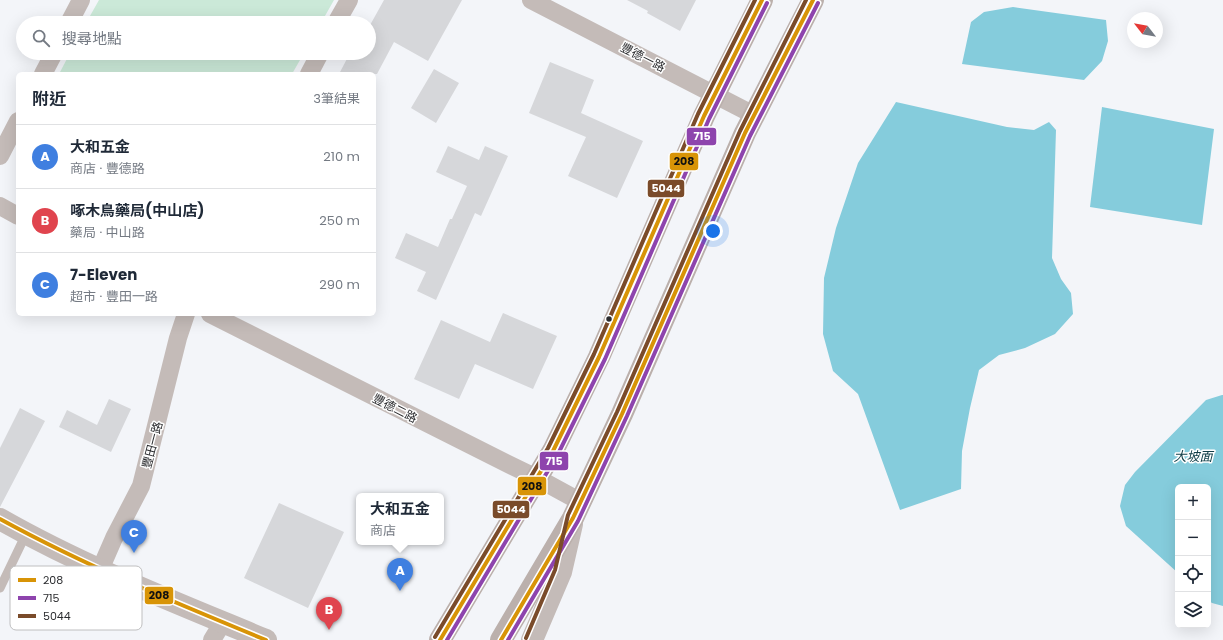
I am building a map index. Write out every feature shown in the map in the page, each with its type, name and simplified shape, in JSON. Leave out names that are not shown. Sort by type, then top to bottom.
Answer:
[{"type":"main road","points":[[440,640],[553,451],[599,357],[714,94],[762,0]]},
{"type":"main road","points":[[501,640],[577,510],[622,414],[742,140],[813,0]]},
{"type":"street","points":[[73,16],[81,0]]},
{"type":"street","points":[[340,16],[349,0]]},
{"type":"street","name":"豐德一路","points":[[531,0],[754,115]]},
{"type":"street","points":[[44,72],[50,60]]},
{"type":"street","points":[[310,72],[316,60]]},
{"type":"street","points":[[0,156],[16,125]]},
{"type":"street","points":[[0,206],[16,215]]},
{"type":"street","name":"豐田一路","points":[[102,566],[114,538],[141,486],[178,338],[185,316]]},
{"type":"street","name":"豐德二路","points":[[214,316],[487,454],[538,478],[577,510]]},
{"type":"street","points":[[532,640],[561,572],[577,510]]},
{"type":"street","points":[[0,519],[26,534],[92,566]]},
{"type":"street","points":[[142,592],[218,631],[266,640]]},
{"type":"lane","points":[[11,566],[26,534]]},
{"type":"lane","points":[[0,588],[10,567]]},
{"type":"green space","points":[[99,0],[334,0],[325,16],[90,16]]},
{"type":"green space","points":[[66,60],[300,60],[293,72],[60,72]]},
{"type":"water","points":[[1013,7],[1106,20],[1108,41],[1102,61],[1084,80],[962,64],[971,22],[984,12]]},
{"type":"water","points":[[896,102],[1007,127],[1034,130],[1049,122],[1056,130],[1052,258],[1061,279],[1071,293],[1073,314],[1055,334],[1025,348],[999,355],[979,370],[962,451],[961,489],[900,510],[858,394],[833,371],[823,334],[824,278],[836,228],[858,163]]},
{"type":"water","points":[[1102,107],[1214,129],[1202,225],[1090,207]]},
{"type":"water","name":"大坡面","points":[[1223,395],[1223,606],[1211,602],[1211,484],[1175,484],[1175,570],[1126,526],[1120,506],[1125,485],[1135,472],[1206,400]]},
{"type":"building","points":[[384,0],[462,0],[428,61],[394,42],[377,74],[376,72],[340,72],[346,60],[376,60],[375,16]]},
{"type":"building","points":[[627,0],[696,0],[680,31]]},
{"type":"building","points":[[550,62],[594,80],[581,113],[643,141],[617,198],[568,176],[586,137],[529,113]]},
{"type":"building","points":[[434,69],[459,83],[436,123],[411,108]]},
{"type":"building","points":[[448,146],[479,160],[485,146],[508,156],[481,216],[475,213],[436,300],[417,291],[426,272],[395,258],[406,233],[438,247],[450,219],[452,219],[467,186],[436,172]]},
{"type":"building","points":[[503,313],[557,336],[533,389],[475,364],[459,399],[414,379],[441,320],[490,342]]},
{"type":"building","points":[[109,399],[131,409],[111,452],[59,427],[67,410],[97,425]]},
{"type":"building","points":[[20,408],[45,421],[0,507],[0,448]]},
{"type":"building","points":[[279,503],[344,532],[308,608],[244,578]]},
{"type":"transit line","name":"5044","points":[[435,637],[548,448],[594,354],[698,114],[755,0]]},
{"type":"transit line","name":"208","points":[[440,640],[553,451],[599,357],[704,116],[762,0]]},
{"type":"transit line","name":"5044","points":[[526,638],[555,570],[568,515],[617,412],[740,131],[806,0]]},
{"type":"transit line","name":"208","points":[[501,640],[573,518],[622,414],[745,133],[813,0]]},
{"type":"transit line","name":"715","points":[[447,640],[558,454],[605,359],[709,119],[767,3]]},
{"type":"transit line","name":"715","points":[[508,640],[578,521],[627,416],[750,136],[818,3]]},
{"type":"transit line","name":"208","points":[[0,519],[65,553],[94,566]]},
{"type":"transit line","name":"208","points":[[142,588],[266,640]]},
{"type":"place","name":"7-Eleven","points":[[134,553]]},
{"type":"place","name":"大和五金","points":[[400,591]]},
{"type":"place","name":"啄木鳥藥局(中山店)","points":[[329,630]]}]
